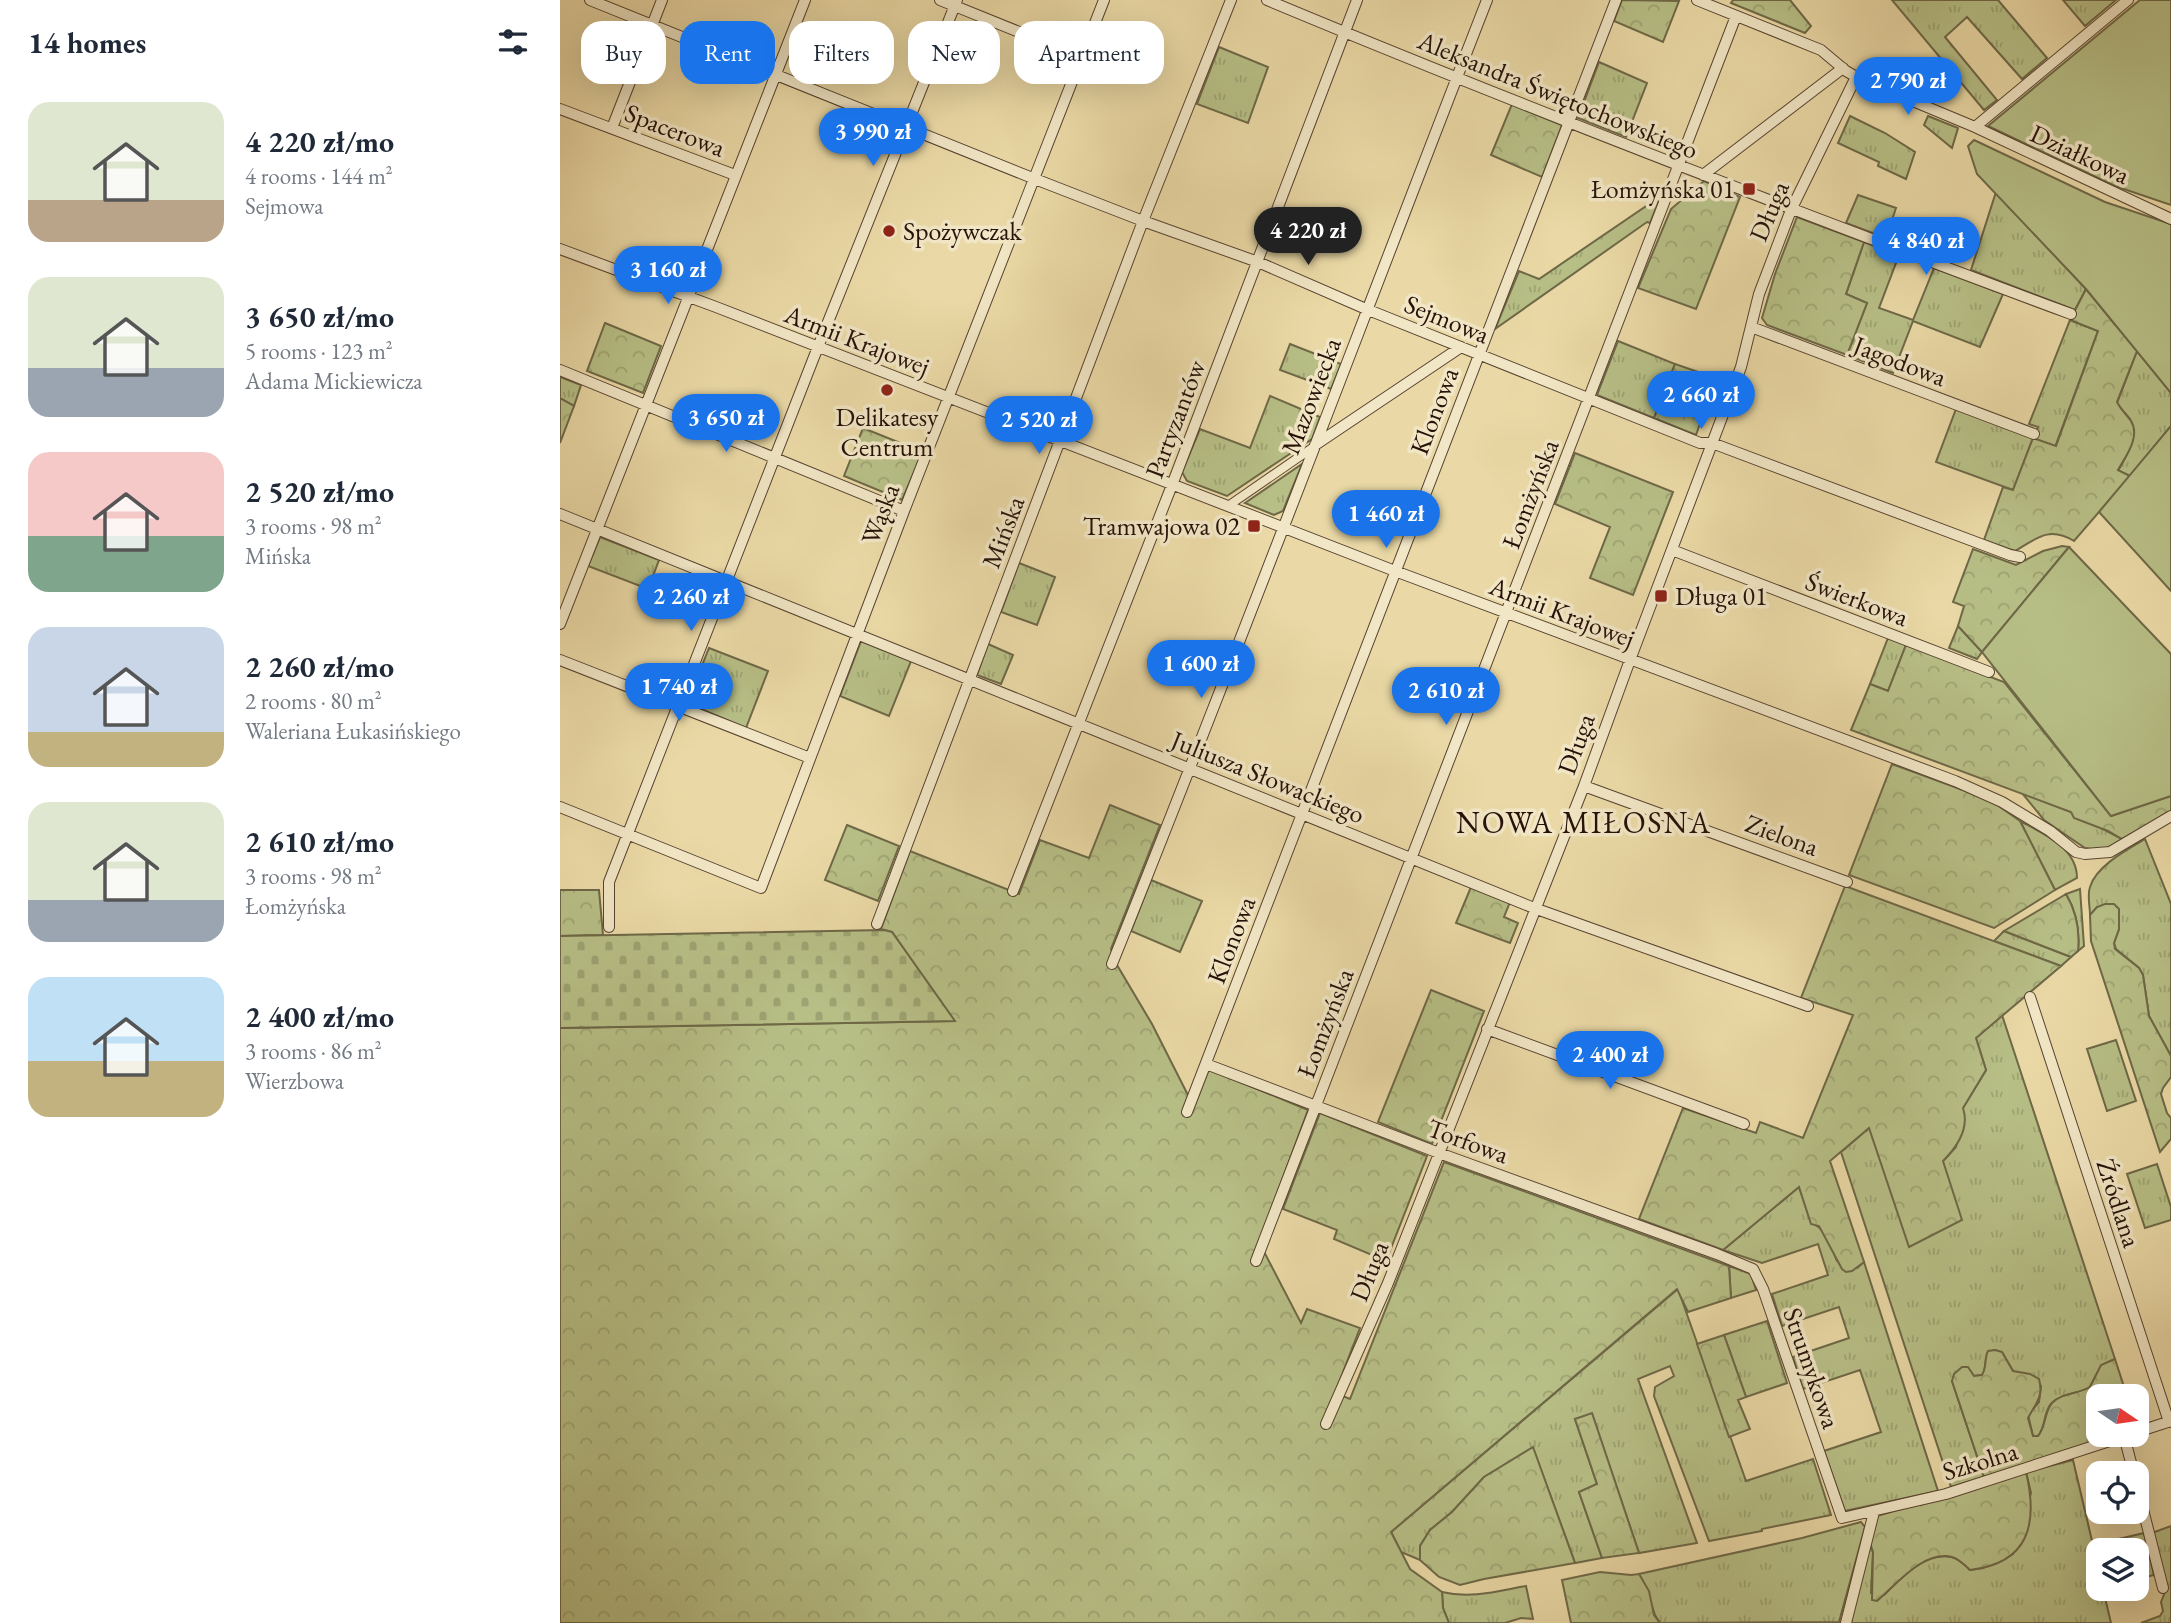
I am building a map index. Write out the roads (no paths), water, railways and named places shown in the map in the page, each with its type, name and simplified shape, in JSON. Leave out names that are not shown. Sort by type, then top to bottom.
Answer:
[{"type":"street","name":"Sejmowa","points":[[590,0],[640,21]]},
{"type":"street","points":[[654,21],[662,0]]},
{"type":"street","points":[[560,624],[805,0]]},
{"type":"street","points":[[940,0],[955,3],[1014,28]]},
{"type":"street","name":"Wąska","points":[[1096,21],[1104,0]]},
{"type":"street","name":"Mińska","points":[[877,924],[1143,220],[1231,0]]},
{"type":"street","name":"Aleksandra Świętochowskiego","points":[[1267,0],[1791,210],[2071,314]]},
{"type":"street","name":"Partyzantów","points":[[1013,891],[1357,0]]},
{"type":"street","name":"Mazowiecka","points":[[1112,964],[1191,768],[1487,0]]},
{"type":"street","name":"Klonowa","points":[[1187,1112],[1616,0]]},
{"type":"street","name":"Działkowa","points":[[1698,0],[1821,50],[1856,77],[1975,128],[2171,219]]},
{"type":"street","points":[[1975,128],[2127,0]]},
{"type":"street","points":[[609,927],[609,882],[955,3]]},
{"type":"street","name":"Łomżyńska","points":[[1256,1261],[1737,16]]},
{"type":"street","name":"Sejmowa","points":[[666,32],[1035,179],[1258,262],[1366,309],[1700,443],[1712,443],[2020,557]]},
{"type":"street","points":[[1703,175],[1843,68]]},
{"type":"street","name":"Długa","points":[[1326,1424],[1388,1283],[1584,786],[1741,367],[1759,294],[1791,210],[1856,77]]},
{"type":"street","points":[[612,128],[629,84]]},
{"type":"street","name":"Wąska","points":[[629,834],[761,888],[856,635],[1072,84]]},
{"type":"street","name":"Spacerowa","points":[[560,109],[735,175]]},
{"type":"street","name":"Armii Krajowej","points":[[560,250],[1395,571],[1955,781],[2002,802],[2050,831],[2076,852],[2110,852],[2171,816]]},
{"type":"street","name":"Jagodowa","points":[[1751,327],[2034,434]]},
{"type":"street","points":[[1228,506],[1461,347]]},
{"type":"street","points":[[560,370],[904,511]]},
{"type":"street","name":"Juliusza Słowackiego","points":[[560,514],[1534,908],[1808,1006]]},
{"type":"street","name":"Świerkowa","points":[[1672,550],[1989,672]]},
{"type":"street","points":[[560,660],[810,758]]},
{"type":"street","name":"Zielona","points":[[1584,786],[1847,881]]},
{"type":"street","points":[[560,807],[629,834]]},
{"type":"street","name":"Źródlana","points":[[2030,997],[2170,1422]]},
{"type":"street","points":[[1487,1029],[1744,1124]]},
{"type":"street","name":"Torfowa","points":[[1206,1064],[1439,1153],[1717,1254]]},
{"type":"street","name":"Strumykowa","points":[[1717,1254],[1753,1269],[1758,1277],[1842,1518]]},
{"type":"street","points":[[2149,1428],[2170,1422]]},
{"type":"street","name":"Szkolna","points":[[1842,1518],[1946,1494],[2092,1447]]},
{"type":"street","points":[[1846,1623],[1874,1512]]},
{"type":"street","points":[[2147,1524],[2163,1588]]},
{"type":"place","name":"Łomżyńska 01","points":[[1749,189]]},
{"type":"place","name":"Spożywczak","points":[[889,231]]},
{"type":"place","name":"Delikatesy Centrum","points":[[887,390]]},
{"type":"place","name":"Tramwajowa 02","points":[[1254,526]]},
{"type":"place","name":"Długa 01","points":[[1661,596]]},
{"type":"district","name":"NOWA MIŁOSNA","points":[[1584,823]]}]
